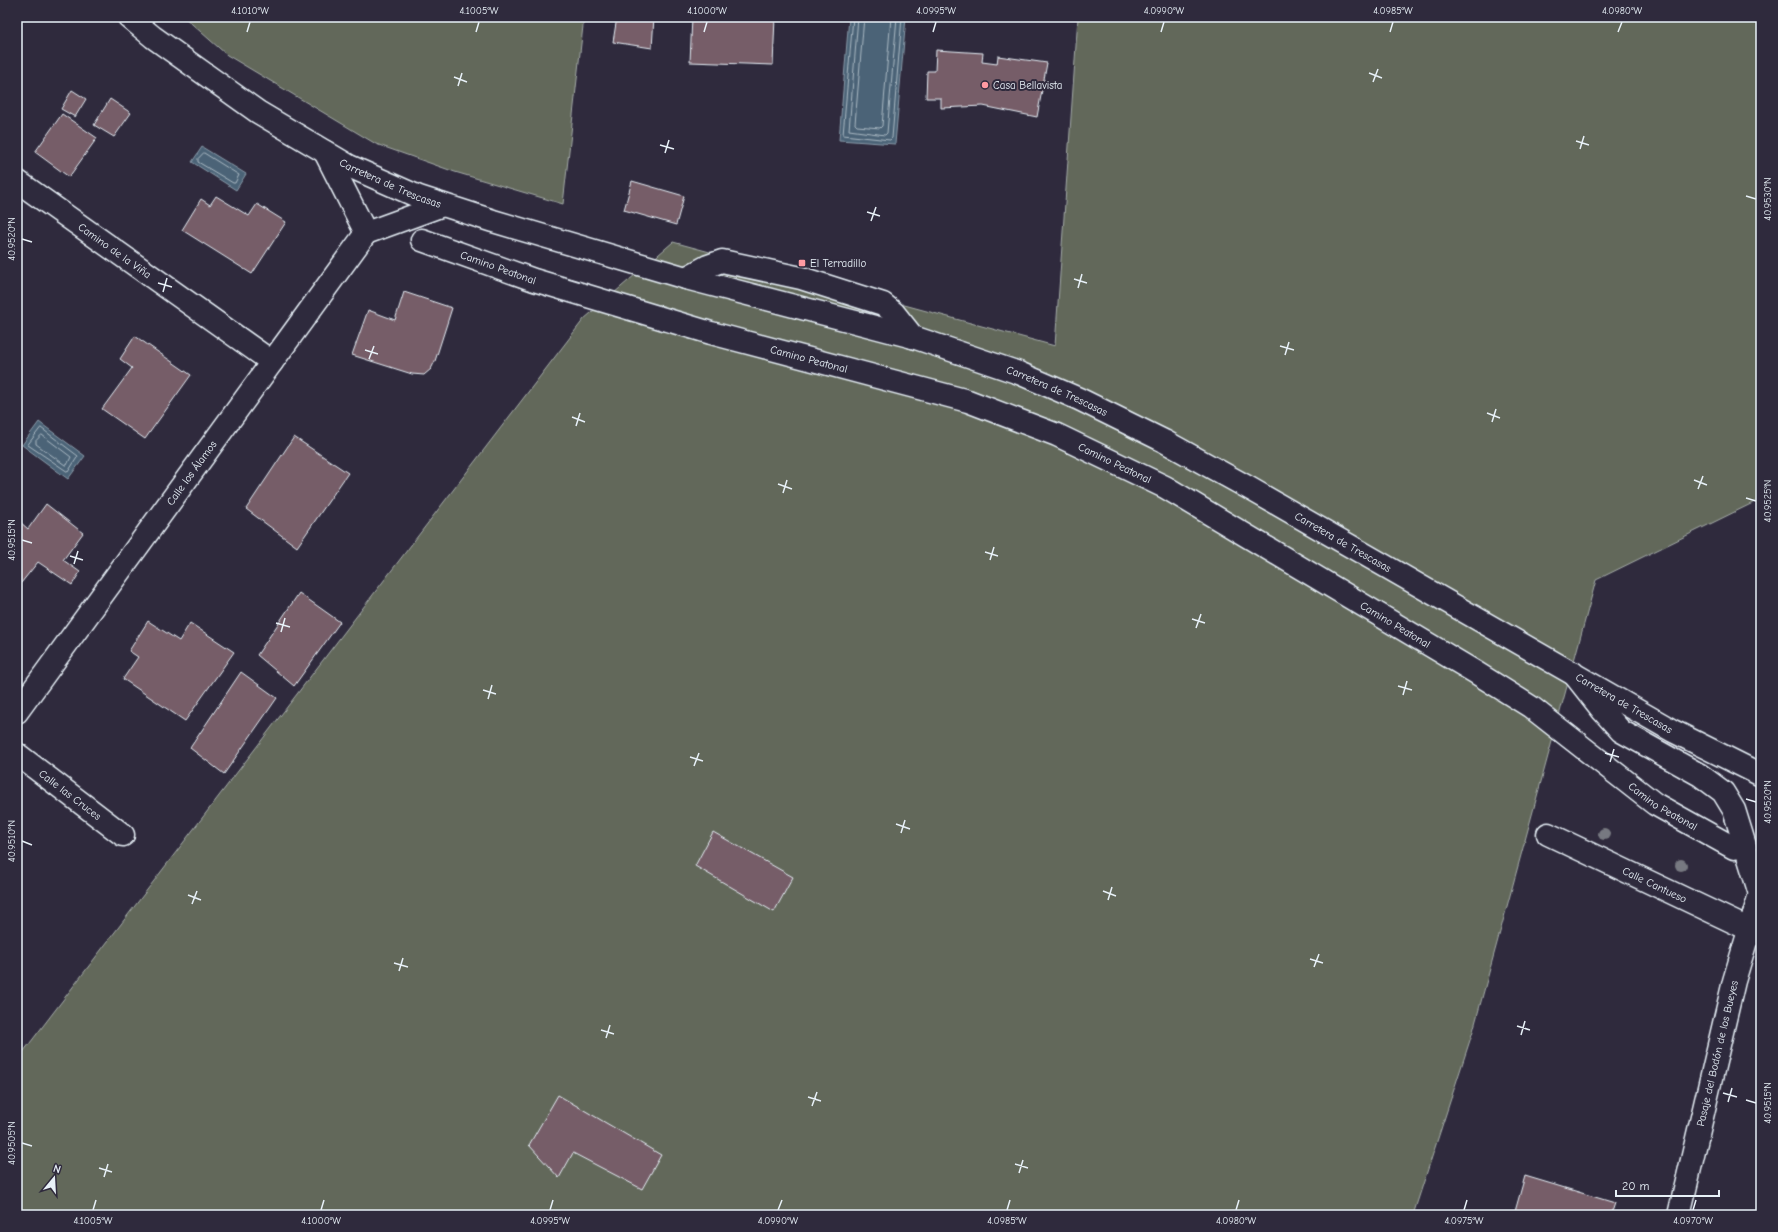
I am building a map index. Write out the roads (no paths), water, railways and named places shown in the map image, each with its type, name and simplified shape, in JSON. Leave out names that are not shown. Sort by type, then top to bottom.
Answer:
[{"type":"street","name":"Carretera de Trescasas","points":[[129,17],[153,37],[258,112],[324,152],[375,179],[443,205],[686,278],[913,337],[1019,373],[1079,399],[1164,441],[1673,731],[1761,774]]},
{"type":"street","points":[[324,152],[366,233],[443,205]]},
{"type":"street","name":"Camino de la Viña","points":[[17,181],[272,362]]},
{"type":"street","name":"Calle los Álamos","points":[[17,712],[366,233]]},
{"type":"street","name":"Camino Peatonal","points":[[422,240],[534,280],[711,333],[968,401],[1015,418],[1071,442],[1164,488],[1475,672],[1531,707],[1655,804],[1734,848]]},
{"type":"street","points":[[686,278],[708,266],[722,261],[801,278],[883,304],[894,313],[913,337]]},
{"type":"street","points":[[1573,673],[1603,711],[1621,730],[1700,775],[1723,792],[1734,810],[1761,893]]},
{"type":"street","name":"Calle las Cruces","points":[[17,754],[123,835]]},
{"type":"street","name":"Calle Cantueso","points":[[1548,834],[1755,932]]},
{"type":"street","name":"Pasaje del Bodón de los Bueyes","points":[[1679,1215],[1734,980],[1755,932],[1761,893]]},
{"type":"water","points":[[849,17],[906,17],[895,144],[839,140]]},
{"type":"water","points":[[202,147],[246,174],[236,190],[192,162]]},
{"type":"water","points":[[39,422],[85,456],[68,479],[22,445]]},
{"type":"place","name":"Casa Bellavista","points":[[985,85]]},
{"type":"place","name":"El Terradillo","points":[[802,263]]}]
